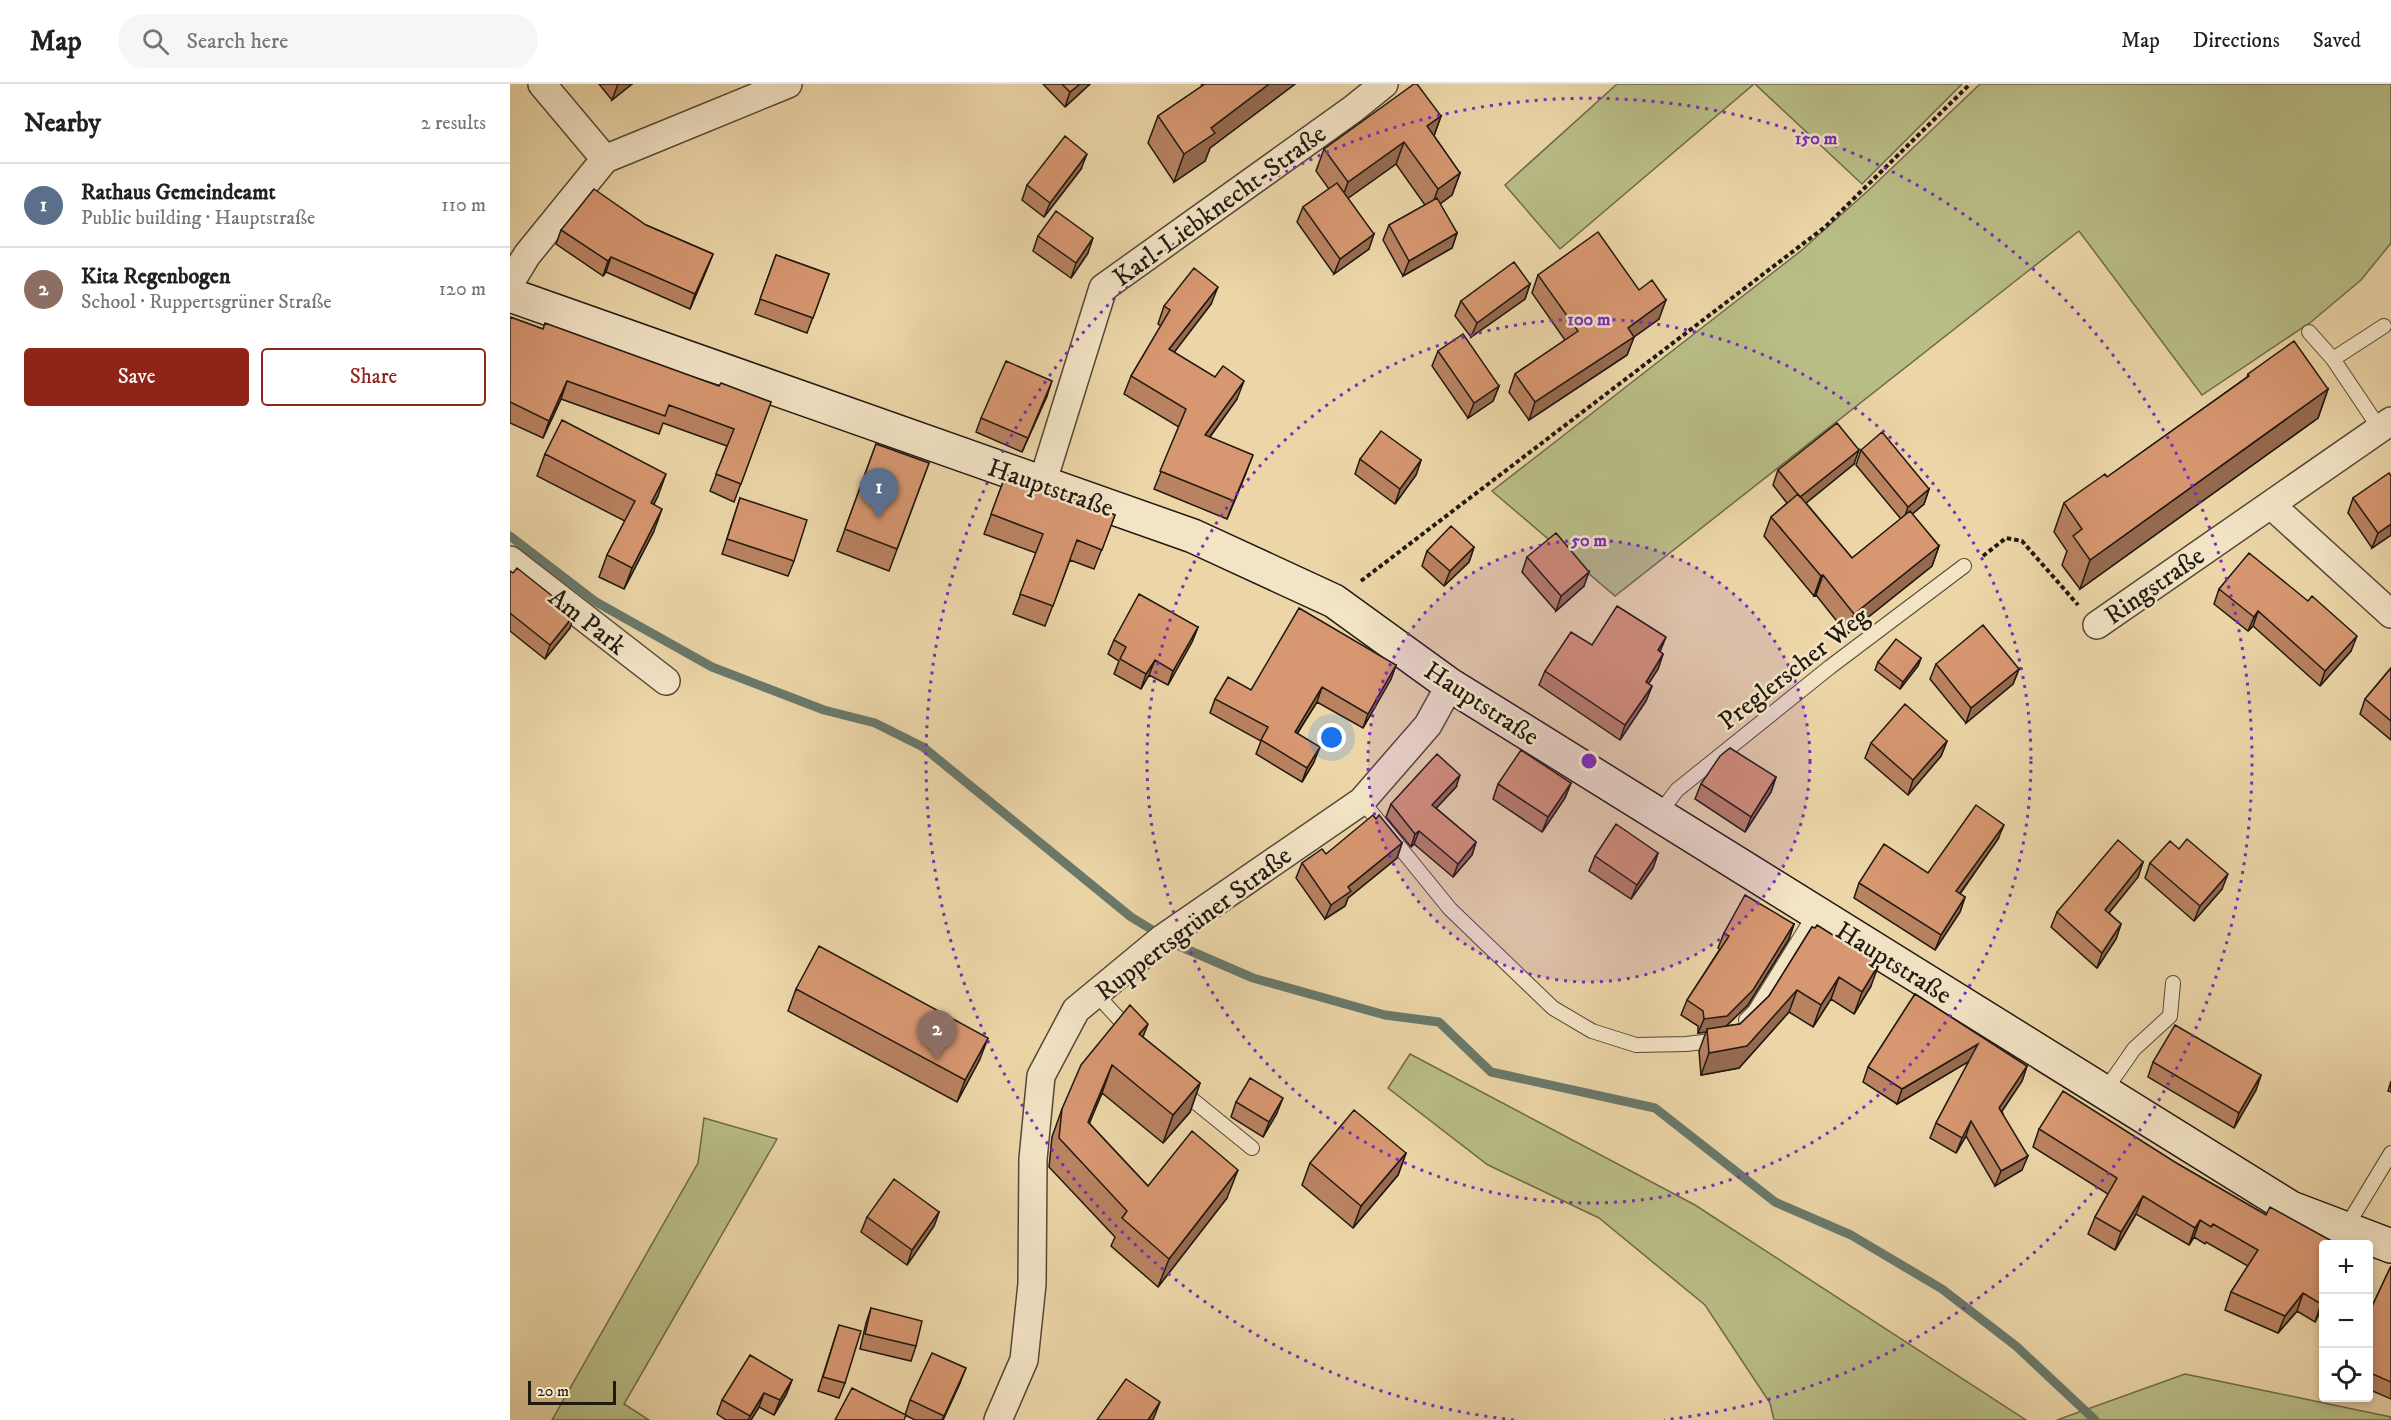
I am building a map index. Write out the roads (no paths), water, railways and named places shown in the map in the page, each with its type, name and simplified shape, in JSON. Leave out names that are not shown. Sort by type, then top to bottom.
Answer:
[{"type":"main road","name":"Hauptstraße","points":[[510,295],[1193,536],[1334,601],[1450,685],[2291,1208],[2391,1246]]},
{"type":"street","points":[[542,84],[605,159]]},
{"type":"street","points":[[510,283],[527,255],[605,159],[786,84]]},
{"type":"street","name":"Karl-Liebknecht-Straße","points":[[1042,484],[1103,288],[1384,84]]},
{"type":"street","name":"Ringstraße","points":[[2097,625],[2385,425]]},
{"type":"street","points":[[2271,505],[2391,614]]},
{"type":"street","name":"Am Park","points":[[510,560],[666,681]]},
{"type":"street","name":"Ruppertsgrüner Straße","points":[[998,1420],[1024,1360],[1032,1284],[1033,1159],[1041,1076],[1076,1010],[1162,938],[1362,801],[1428,725],[1450,685]]},
{"type":"lane","points":[[2333,359],[2384,326]]},
{"type":"lane","points":[[2309,332],[2385,425]]},
{"type":"lane","name":"Preglerscher Weg","points":[[1658,815],[1677,790],[1830,667],[1964,566]]},
{"type":"lane","points":[[1362,801],[1450,909],[1553,1008],[1592,1031],[1636,1045],[1686,1044],[1726,1039],[1755,1011],[1815,914]]},
{"type":"lane","points":[[2104,1092],[2134,1049],[2170,1016],[2173,983]]},
{"type":"lane","points":[[1096,994],[1141,1043]]},
{"type":"lane","points":[[1171,1077],[1194,1101],[1252,1148]]},
{"type":"lane","points":[[2345,1228],[2391,1153]]},
{"type":"waterway","points":[[510,536],[596,602],[712,667],[824,710],[875,723],[923,747],[1131,917],[1179,946],[1253,978],[1385,1015],[1439,1022],[1491,1072],[1655,1108],[1775,1202],[1851,1235],[1942,1289],[2016,1346],[2095,1420]]},
{"type":"place","name":"Rathaus Gemeindeamt","points":[[879,518]]},
{"type":"place","name":"Kita Regenbogen","points":[[937,1060]]}]
